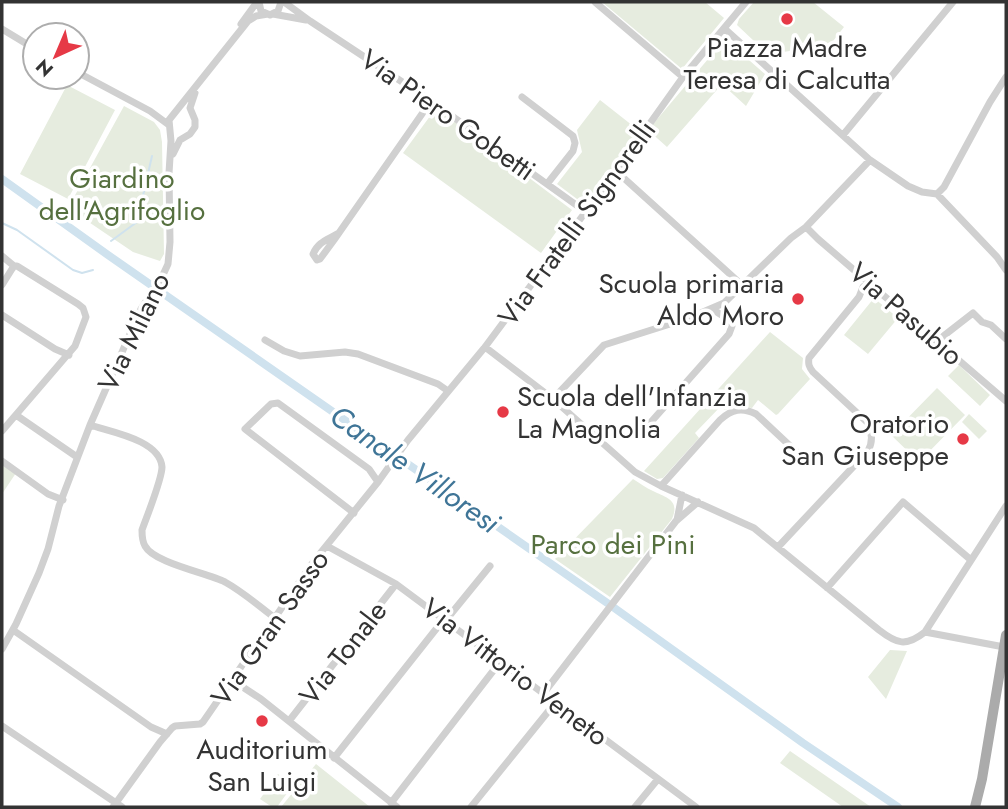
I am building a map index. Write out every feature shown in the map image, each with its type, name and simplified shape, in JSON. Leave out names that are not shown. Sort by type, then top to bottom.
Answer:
[{"type":"main road","points":[[978,807],[1004,662],[1005,641]]},
{"type":"street","points":[[231,41],[251,8],[258,2],[261,10],[270,14]]},
{"type":"street","points":[[170,128],[173,114],[251,18],[270,14],[280,8],[283,2]]},
{"type":"street","name":"Via Piero Gobetti","points":[[283,2],[431,101],[586,212]]},
{"type":"street","points":[[595,2],[683,77]]},
{"type":"street","name":"Via Fratelli Signorelli","points":[[389,468],[406,443],[485,347],[683,77],[746,2]]},
{"type":"street","points":[[843,135],[953,2]]},
{"type":"street","name":"Via Piero Gobetti","points":[[270,14],[310,21]]},
{"type":"street","points":[[2,29],[21,41]]},
{"type":"street","points":[[725,29],[870,160],[908,186],[937,194],[1006,270]]},
{"type":"street","points":[[937,194],[944,187],[1006,77]]},
{"type":"street","points":[[91,79],[150,111],[177,136],[184,137]]},
{"type":"street","points":[[191,114],[192,102],[201,81]]},
{"type":"street","points":[[522,97],[573,136],[573,151],[547,184]]},
{"type":"street","points":[[337,234],[431,101]]},
{"type":"street","points":[[150,111],[173,114],[185,111],[195,120],[195,127],[178,143],[170,161]]},
{"type":"street","name":"Via Milano","points":[[2,648],[39,573],[59,506],[90,425],[144,302],[168,264],[170,128]]},
{"type":"street","points":[[553,398],[604,345],[662,327],[724,303],[790,238],[806,227],[870,160]]},
{"type":"street","points":[[616,171],[742,285]]},
{"type":"street","name":"Via Pasubio","points":[[806,227],[1006,401]]},
{"type":"street","points":[[2,256],[83,308],[86,317],[75,346],[2,431]]},
{"type":"street","points":[[2,285],[14,266]]},
{"type":"street","points":[[778,547],[871,445],[868,423],[813,372],[809,365],[809,358],[859,297],[863,287],[870,284]]},
{"type":"street","points":[[643,431],[729,334],[731,321],[712,309]]},
{"type":"street","points":[[937,341],[973,313],[1006,339]]},
{"type":"street","points":[[2,315],[66,358]]},
{"type":"street","points":[[265,340],[284,351],[300,356],[345,352],[358,354],[438,384],[448,391]]},
{"type":"street","points":[[485,347],[553,398],[635,472],[754,528],[891,639],[906,642],[915,640],[925,632],[1006,506]]},
{"type":"street","points":[[354,513],[245,429],[271,404],[278,403],[369,469],[379,482]]},
{"type":"street","points":[[660,486],[720,420],[734,410],[741,409],[756,414],[803,458]]},
{"type":"street","points":[[16,415],[78,457]]},
{"type":"street","points":[[90,425],[143,443],[151,447],[160,459],[161,472],[142,530],[144,546],[148,551],[163,560],[229,584],[275,618]]},
{"type":"street","points":[[2,461],[48,494],[63,500]]},
{"type":"street","name":"Via Gran Sasso","points":[[167,734],[175,726],[203,722],[314,561],[389,468]]},
{"type":"street","points":[[676,521],[682,495]]},
{"type":"street","points":[[543,694],[676,521],[698,502]]},
{"type":"street","points":[[827,588],[903,502],[971,560]]},
{"type":"street","name":"Via Vittorio Veneto","points":[[327,546],[396,584],[696,807]]},
{"type":"street","points":[[334,758],[490,566]]},
{"type":"street","name":"Via Tonale","points":[[289,721],[396,584]]},
{"type":"street","points":[[2,726],[117,806],[167,734],[151,727],[13,630]]},
{"type":"street","points":[[925,632],[1005,641]]},
{"type":"street","points":[[232,680],[261,699],[394,805],[500,662]]},
{"type":"street","points":[[471,807],[555,703]]},
{"type":"street","points":[[151,727],[160,742]]},
{"type":"street","points":[[635,807],[658,779]]},
{"type":"green space","points":[[602,2],[705,2],[724,18],[682,69]]},
{"type":"green space","points":[[754,2],[813,2],[844,27],[830,45],[783,52],[775,61],[737,25]]},
{"type":"green space","points":[[725,39],[765,74],[746,106],[722,84],[667,147],[648,130]]},
{"type":"green space","points":[[64,91],[79,91],[115,110],[68,199],[20,174]]},
{"type":"green space","points":[[600,100],[642,133],[585,205],[557,184],[582,152],[577,130]]},
{"type":"green space","name":"Giardino dell'Agrifoglio","points":[[124,106],[154,122],[160,130],[164,254],[160,261],[133,252],[68,208]]},
{"type":"green space","points":[[436,108],[572,210],[541,253],[403,153]]},
{"type":"green space","points":[[874,298],[898,318],[868,354],[844,335]]},
{"type":"green space","points":[[770,332],[803,358],[802,369],[810,379],[776,415],[758,400],[752,408],[738,406],[724,410],[722,405],[695,433],[699,438],[663,478],[657,479],[644,471]]},
{"type":"green space","points":[[959,365],[990,395],[980,406],[948,376]]},
{"type":"green space","points":[[937,388],[965,415],[919,462],[891,435]]},
{"type":"green space","points":[[969,414],[987,431],[979,439],[962,422]]},
{"type":"green space","points":[[2,464],[16,473],[2,494]]},
{"type":"green space","name":"Parco dei Pini","points":[[633,479],[671,500],[674,513],[610,597],[555,559]]},
{"type":"green space","points":[[890,650],[907,651],[886,699],[868,677]]},
{"type":"green space","points":[[790,751],[871,807],[843,807],[780,763]]},
{"type":"green space","points":[[316,764],[370,807],[281,807]]},
{"type":"green space","points":[[278,774],[293,785],[277,807],[272,807],[260,799]]},
{"type":"waterway","points":[[111,241],[137,222],[152,156]]},
{"type":"waterway","name":"Canale Villoresi","points":[[2,179],[803,743],[898,807]]},
{"type":"waterway","points":[[2,223],[17,230],[73,270],[82,273],[93,270]]},
{"type":"place","name":"Piazza Madre Teresa di Calcutta","points":[[787,19]]},
{"type":"place","name":"Scuola primaria Aldo Moro","points":[[798,299]]},
{"type":"place","name":"Scuola dell'Infanzia La Magnolia","points":[[503,412]]},
{"type":"place","name":"Oratorio San Giuseppe","points":[[963,439]]},
{"type":"place","name":"Auditorium San Luigi","points":[[262,721]]}]
